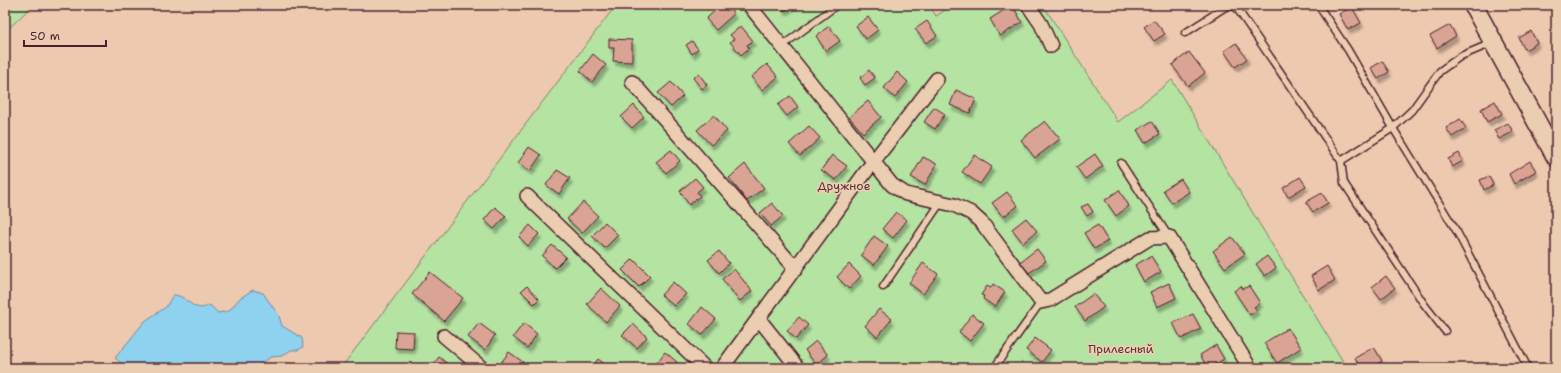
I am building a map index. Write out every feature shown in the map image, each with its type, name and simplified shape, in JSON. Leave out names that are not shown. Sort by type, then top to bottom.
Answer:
[{"type":"street","points":[[750,5],[892,185],[906,194],[941,202],[971,212],[982,222],[1041,302],[1050,300],[1150,238],[1169,237],[1250,368]]},
{"type":"street","points":[[1028,5],[1041,24],[1050,46]]},
{"type":"street","points":[[1473,5],[1493,43],[1550,134],[1556,157]]},
{"type":"street","points":[[722,368],[873,162],[937,79]]},
{"type":"street","points":[[632,82],[796,269]]},
{"type":"street","points":[[527,196],[705,368]]},
{"type":"street","points":[[759,319],[798,368]]},
{"type":"street","points":[[444,336],[482,368]]},
{"type":"lane","points":[[782,46],[838,5]]},
{"type":"lane","points":[[1318,5],[1348,50],[1393,128],[1457,232],[1528,368]]},
{"type":"lane","points":[[1185,33],[1227,6],[1236,7],[1341,161],[1344,183],[1424,304],[1445,331]]},
{"type":"lane","points":[[1341,161],[1393,128],[1412,110],[1440,71],[1461,56],[1493,43]]},
{"type":"lane","points":[[1121,163],[1169,237]]},
{"type":"lane","points":[[883,287],[941,202]]},
{"type":"lane","points":[[994,368],[1041,302]]},
{"type":"green space","points":[[5,5],[33,5],[5,32]]},
{"type":"green space","name":"Дружное","points":[[616,5],[929,5],[936,16],[953,5],[1043,5],[1118,122],[1172,80],[1347,368],[341,368]]},
{"type":"water","points":[[253,290],[263,293],[279,316],[282,326],[302,338],[303,347],[298,350],[291,350],[282,356],[271,357],[255,368],[127,368],[115,358],[145,321],[166,307],[173,295],[183,298],[199,308],[210,305],[218,313],[229,311],[240,298]]},
{"type":"building","points":[[721,5],[726,5],[734,14],[716,30],[706,19]]},
{"type":"building","points":[[780,5],[793,5],[784,11]]},
{"type":"building","points":[[1012,5],[1022,22],[1000,36],[990,19]]},
{"type":"building","points":[[1352,7],[1361,23],[1348,30],[1339,14]]},
{"type":"building","points":[[868,17],[878,30],[866,39],[856,26]]},
{"type":"building","points":[[1154,20],[1165,34],[1154,41],[1144,27]]},
{"type":"building","points":[[927,21],[937,36],[926,43],[915,29]]},
{"type":"building","points":[[1450,25],[1456,36],[1437,48],[1430,36]]},
{"type":"building","points":[[741,26],[753,41],[747,45],[749,48],[741,55],[730,42],[734,39],[730,35]]},
{"type":"building","points":[[829,26],[840,41],[826,51],[816,36]]},
{"type":"building","points":[[1531,31],[1537,43],[1525,50],[1519,38]]},
{"type":"building","points":[[609,39],[632,40],[632,62],[613,61],[614,48],[609,48]]},
{"type":"building","points":[[692,41],[698,49],[692,54],[686,45]]},
{"type":"building","points":[[1236,43],[1247,59],[1235,67],[1224,51]]},
{"type":"building","points":[[1189,52],[1205,73],[1188,86],[1172,65]]},
{"type":"building","points":[[593,54],[606,65],[592,82],[580,71]]},
{"type":"building","points":[[1382,61],[1389,72],[1378,79],[1371,68]]},
{"type":"building","points":[[767,64],[778,77],[762,90],[751,77]]},
{"type":"building","points":[[869,70],[875,78],[865,85],[860,78]]},
{"type":"building","points":[[897,72],[908,82],[895,98],[884,88]]},
{"type":"building","points":[[699,74],[707,85],[702,89],[693,78]]},
{"type":"building","points":[[671,82],[683,96],[671,107],[658,93]]},
{"type":"building","points":[[956,90],[976,99],[970,113],[950,105]]},
{"type":"building","points":[[790,96],[798,107],[787,116],[778,105]]},
{"type":"building","points":[[868,101],[881,117],[863,133],[849,117]]},
{"type":"building","points":[[1495,101],[1502,114],[1487,122],[1481,109]]},
{"type":"building","points":[[634,105],[644,117],[632,128],[621,117]]},
{"type":"building","points":[[934,107],[945,114],[935,129],[924,122]]},
{"type":"building","points":[[714,115],[727,131],[711,145],[697,130]]},
{"type":"building","points":[[1460,119],[1466,128],[1452,137],[1446,128]]},
{"type":"building","points":[[1045,121],[1060,139],[1035,158],[1021,140]]},
{"type":"building","points":[[1152,121],[1160,134],[1145,143],[1137,130]]},
{"type":"building","points":[[1508,123],[1513,132],[1499,139],[1494,130]]},
{"type":"building","points":[[809,126],[820,138],[800,156],[789,144]]},
{"type":"building","points":[[529,147],[541,155],[530,171],[518,163]]},
{"type":"building","points":[[671,150],[680,161],[666,173],[656,162]]},
{"type":"building","points":[[1459,153],[1463,161],[1452,167],[1448,159]]},
{"type":"building","points":[[1095,154],[1103,166],[1085,179],[1076,167]]},
{"type":"building","points":[[832,155],[847,166],[836,180],[821,170]]},
{"type":"building","points":[[974,155],[992,167],[980,184],[962,172]]},
{"type":"building","points":[[923,157],[937,164],[925,185],[911,177]]},
{"type":"building","points":[[1530,161],[1536,171],[1514,184],[1509,174]]},
{"type":"building","points":[[745,164],[764,188],[747,201],[729,178]]},
{"type":"building","points":[[557,170],[570,178],[559,194],[546,185]]},
{"type":"building","points":[[1489,176],[1493,185],[1484,190],[1480,180]]},
{"type":"building","points":[[1300,177],[1306,186],[1288,197],[1283,188]]},
{"type":"building","points":[[695,178],[703,187],[697,192],[700,196],[689,205],[680,191]]},
{"type":"building","points":[[1181,179],[1189,192],[1172,203],[1163,190]]},
{"type":"building","points":[[1119,190],[1129,206],[1116,216],[1105,200]]},
{"type":"building","points":[[1007,192],[1018,206],[1003,217],[992,203]]},
{"type":"building","points":[[1322,193],[1328,203],[1313,212],[1306,202]]},
{"type":"building","points":[[583,202],[598,216],[582,233],[567,219]]},
{"type":"building","points":[[772,203],[783,216],[771,226],[760,213]]},
{"type":"building","points":[[1088,204],[1093,212],[1087,216],[1081,207]]},
{"type":"building","points":[[495,207],[506,216],[494,229],[484,220]]},
{"type":"building","points":[[896,212],[907,220],[893,238],[882,229]]},
{"type":"building","points":[[1026,218],[1037,231],[1023,243],[1012,229]]},
{"type":"building","points":[[605,222],[618,235],[605,248],[592,236]]},
{"type":"building","points":[[530,225],[539,234],[528,246],[519,237]]},
{"type":"building","points":[[1098,225],[1108,241],[1094,249],[1084,233]]},
{"type":"building","points":[[874,236],[888,246],[874,265],[861,255]]},
{"type":"building","points":[[1232,237],[1245,254],[1225,268],[1213,251]]},
{"type":"building","points":[[552,245],[566,257],[555,268],[542,256]]},
{"type":"building","points":[[1037,249],[1046,261],[1029,273],[1020,262]]},
{"type":"building","points":[[719,251],[729,263],[719,273],[708,260]]},
{"type":"building","points":[[1151,256],[1161,272],[1144,282],[1135,265]]},
{"type":"building","points":[[1267,256],[1276,268],[1265,276],[1256,264]]},
{"type":"building","points":[[633,259],[650,276],[639,287],[622,270]]},
{"type":"building","points":[[923,263],[938,274],[923,294],[909,283]]},
{"type":"building","points":[[849,264],[861,276],[849,289],[837,277]]},
{"type":"building","points":[[1327,266],[1335,280],[1319,290],[1311,276]]},
{"type":"building","points":[[734,269],[752,291],[740,301],[722,279]]},
{"type":"building","points":[[430,272],[463,298],[444,321],[412,294]]},
{"type":"building","points":[[1386,276],[1395,288],[1381,299],[1372,287]]},
{"type":"building","points":[[673,282],[686,294],[674,306],[661,295]]},
{"type":"building","points":[[1169,283],[1176,298],[1157,307],[1150,292]]},
{"type":"building","points":[[993,284],[1005,292],[995,307],[983,299],[984,296],[981,295],[987,286],[991,288]]},
{"type":"building","points":[[527,286],[539,299],[534,304],[521,291]]},
{"type":"building","points":[[1241,286],[1243,289],[1249,286],[1260,303],[1254,307],[1257,310],[1250,315],[1234,291]]},
{"type":"building","points":[[601,288],[620,306],[606,322],[587,304]]},
{"type":"building","points":[[1093,294],[1104,307],[1085,321],[1075,307]]},
{"type":"building","points":[[702,307],[716,319],[702,335],[689,324]]},
{"type":"building","points":[[879,309],[892,319],[877,337],[865,326]]},
{"type":"building","points":[[972,314],[984,323],[970,341],[959,332]]},
{"type":"building","points":[[1193,314],[1201,329],[1181,339],[1173,323]]},
{"type":"building","points":[[799,317],[808,325],[796,339],[787,331]]},
{"type":"building","points":[[479,323],[495,335],[485,350],[468,337]]},
{"type":"building","points":[[524,323],[537,334],[527,348],[513,337]]},
{"type":"building","points":[[633,324],[647,337],[637,348],[622,335]]},
{"type":"building","points":[[1288,328],[1301,348],[1277,363],[1264,343]]},
{"type":"building","points":[[396,331],[414,332],[413,349],[395,348]]},
{"type":"building","points":[[1035,338],[1051,350],[1042,362],[1026,350]]},
{"type":"building","points":[[816,341],[828,355],[816,365],[805,350]]},
{"type":"building","points":[[1216,345],[1224,359],[1208,368],[1200,355]]},
{"type":"building","points":[[1374,347],[1382,361],[1371,368],[1361,368],[1355,358]]},
{"type":"building","points":[[509,352],[523,362],[518,368],[497,368]]},
{"type":"building","points":[[665,352],[677,362],[672,368],[653,368]]},
{"type":"building","points":[[439,357],[450,366],[448,368],[430,368]]},
{"type":"building","points":[[598,359],[606,365],[604,368],[593,366]]},
{"type":"park label","name":"Прилесный","points":[[1121,349]]}]
